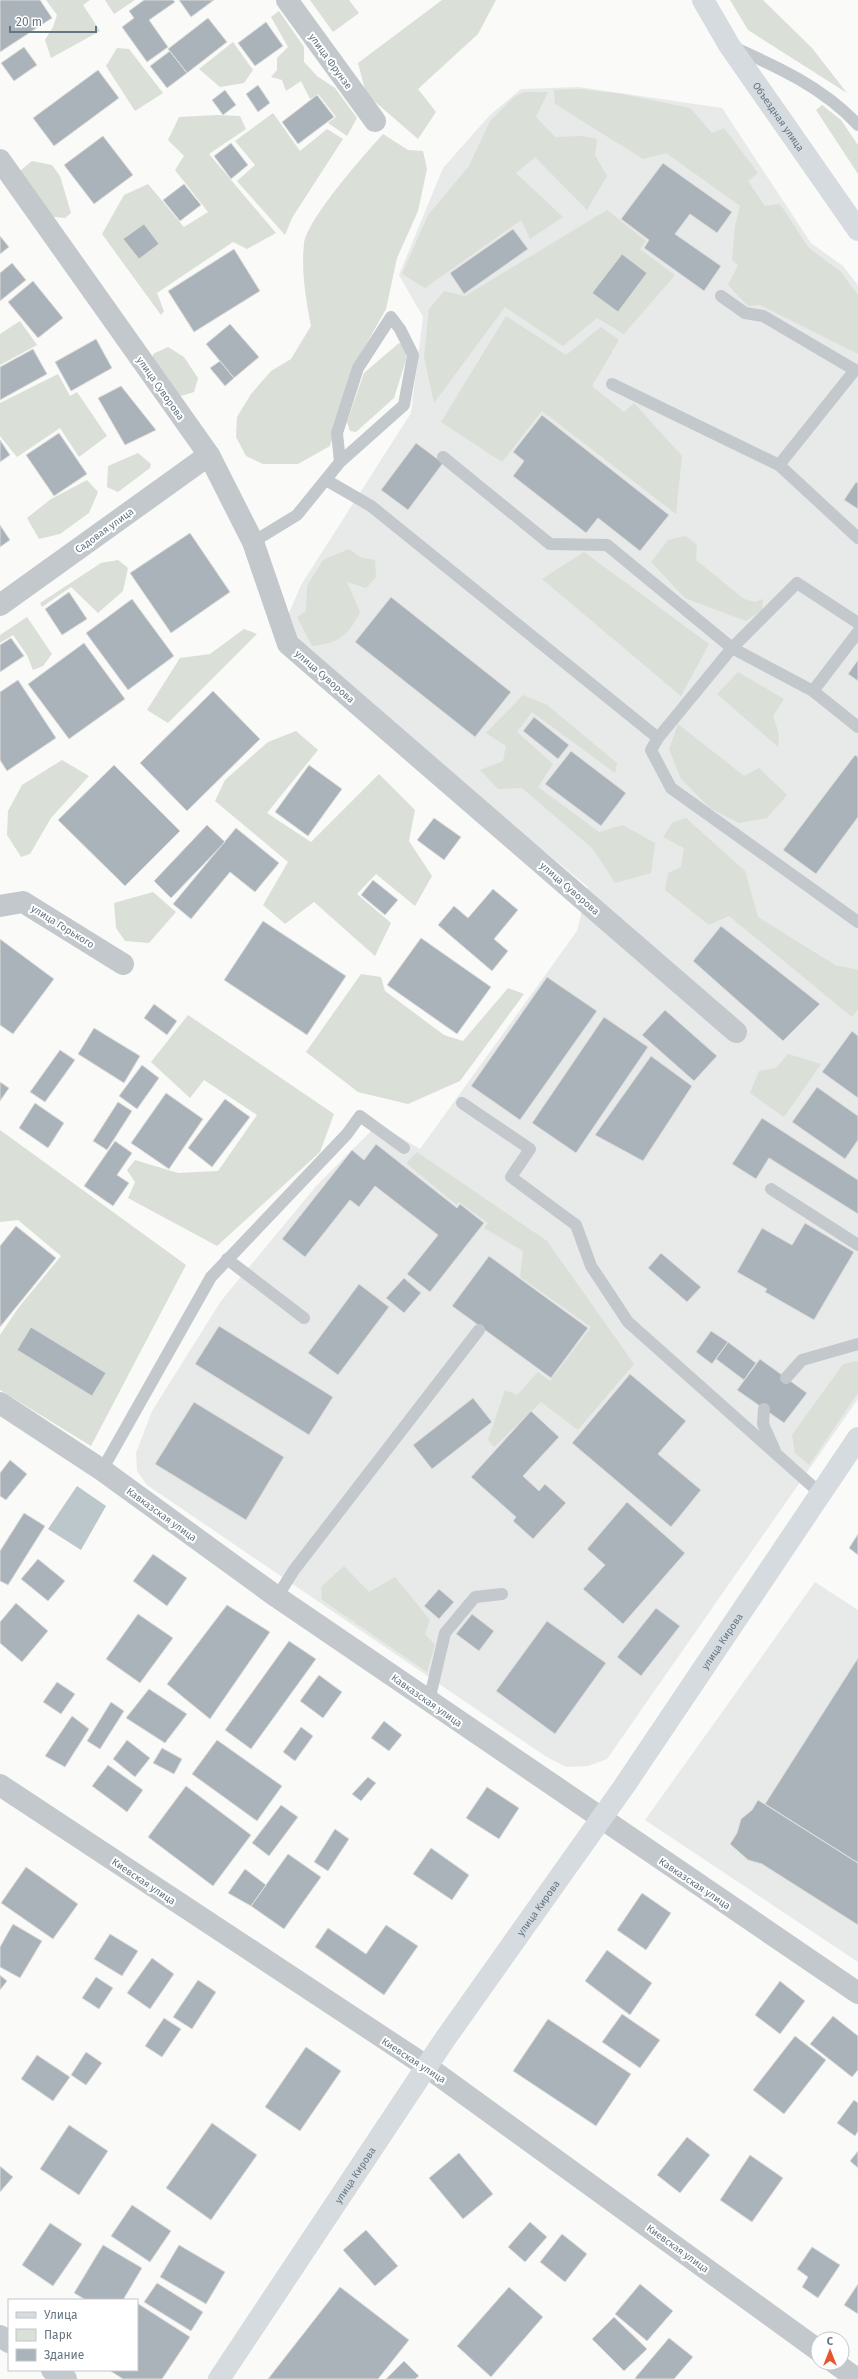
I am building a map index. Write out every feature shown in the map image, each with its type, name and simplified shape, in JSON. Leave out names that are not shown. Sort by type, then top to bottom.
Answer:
[{"type":"main road","name":"Объездная улица","points":[[703,0],[729,45],[858,230]]},
{"type":"main road","name":"улица Кирова","points":[[219,2379],[426,2066],[625,1785],[858,1438]]},
{"type":"street","name":"улица Фрунзе","points":[[287,0],[375,121]]},
{"type":"street","name":"улица Суворова","points":[[0,160],[208,455],[253,542],[288,644],[736,1032]]},
{"type":"street","name":"Садовая улица","points":[[0,605],[208,455]]},
{"type":"street","name":"улица Горького","points":[[0,906],[23,902],[124,964]]},
{"type":"street","name":"Кавказская улица","points":[[0,1403],[102,1470],[277,1597],[600,1819],[858,1993]]},
{"type":"street","name":"Киевская улица","points":[[0,1785],[426,2066],[810,2344]]},
{"type":"street","points":[[54,2371],[66,2379]]},
{"type":"street","points":[[847,2371],[858,2379]]},
{"type":"lane","points":[[729,45],[789,72],[843,108],[858,125]]},
{"type":"lane","points":[[721,296],[745,313],[763,316],[855,370],[779,465]]},
{"type":"lane","points":[[253,542],[297,515],[340,462],[404,405],[413,355],[400,329],[391,317],[358,368],[337,434],[340,462]]},
{"type":"lane","points":[[612,384],[779,465],[858,538]]},
{"type":"lane","points":[[443,458],[550,544],[606,545],[732,648],[813,692],[858,727]]},
{"type":"lane","points":[[326,480],[371,506],[658,738]]},
{"type":"lane","points":[[858,623],[797,583],[732,648],[658,738],[651,750],[671,788],[858,922]]},
{"type":"lane","points":[[813,692],[858,632]]},
{"type":"lane","points":[[462,1103],[530,1149],[511,1177],[576,1225],[591,1266],[628,1322],[820,1493]]},
{"type":"lane","points":[[102,1470],[211,1276],[347,1134],[360,1116],[404,1148]]},
{"type":"lane","points":[[771,1189],[858,1245]]},
{"type":"lane","points":[[227,1259],[304,1318]]},
{"type":"lane","points":[[277,1597],[294,1570],[479,1330]]},
{"type":"lane","points":[[786,1378],[802,1360],[858,1344]]},
{"type":"lane","points":[[764,1409],[763,1424],[776,1454]]},
{"type":"lane","points":[[429,1701],[445,1633],[474,1597],[502,1594]]},
{"type":"shaded area","points":[[579,87],[722,108],[811,243],[843,266],[858,285],[858,1399],[607,1759],[588,1766],[566,1767],[545,1756],[147,1485],[137,1471],[136,1453],[152,1411],[221,1301],[317,1185],[378,1124],[420,1149],[577,931],[588,887],[280,634],[301,585],[411,413],[423,317],[399,275],[443,168],[490,115],[521,89]]},
{"type":"shaded area","points":[[77,1486],[106,1506],[81,1550],[48,1529]]},
{"type":"shaded area","points":[[815,1582],[858,1610],[858,1962],[645,1820]]},
{"type":"green space","points":[[46,0],[90,0],[83,5],[100,31],[51,58],[45,40],[53,27],[57,15]]},
{"type":"green space","points":[[105,0],[135,0],[114,14]]},
{"type":"green space","points":[[310,0],[349,0],[359,13],[333,32]]},
{"type":"green space","points":[[442,0],[496,0],[478,34],[418,89],[436,112],[418,139],[366,94],[358,63]]},
{"type":"green space","points":[[730,0],[763,0],[812,48],[847,93],[748,30]]},
{"type":"green space","points":[[279,11],[304,47],[304,62],[317,76],[335,88],[357,118],[347,136],[328,123],[336,117],[318,94],[310,99],[301,81],[286,91],[282,80],[271,77],[277,70],[277,58],[288,47],[271,17]]},
{"type":"green space","points":[[233,42],[253,70],[244,83],[220,87],[199,69]]},
{"type":"green space","points":[[117,48],[129,49],[163,93],[135,111],[106,66]]},
{"type":"green space","points":[[579,89],[622,94],[690,108],[712,133],[724,128],[758,173],[748,181],[765,206],[780,204],[809,248],[841,272],[858,295],[858,354],[760,305],[748,306],[728,285],[738,265],[732,260],[735,226],[740,206],[666,153],[643,159],[555,104],[554,90]]},
{"type":"green space","points":[[523,92],[548,92],[536,117],[555,137],[583,136],[597,139],[595,155],[607,176],[587,210],[535,157],[516,173],[563,217],[530,239],[521,220],[425,288],[402,274],[428,215],[469,166],[490,121],[512,99]]},
{"type":"green space","points":[[822,105],[841,120],[858,145],[858,174],[816,110]]},
{"type":"green space","points":[[273,113],[300,151],[327,129],[343,139],[292,218],[285,235],[237,181],[255,165],[235,141]]},
{"type":"green space","points":[[217,115],[240,116],[246,129],[209,154],[276,233],[247,249],[233,242],[157,293],[164,311],[161,315],[102,234],[124,195],[148,184],[184,227],[208,212],[175,170],[184,156],[168,140],[179,117]]},
{"type":"green space","points":[[383,134],[408,150],[423,151],[427,169],[418,211],[397,258],[386,309],[354,366],[330,446],[298,464],[263,464],[246,456],[236,437],[237,417],[251,394],[271,371],[291,359],[311,326],[303,265],[304,244],[308,233],[315,219],[338,187]]},
{"type":"green space","points":[[32,161],[52,165],[60,176],[71,213],[65,218],[46,216],[20,171]]},
{"type":"green space","points":[[607,210],[646,241],[640,249],[675,275],[624,334],[597,318],[563,346],[505,307],[434,403],[424,357],[429,309],[444,291],[465,296]]},
{"type":"green space","points":[[506,316],[566,355],[601,327],[619,340],[592,386],[624,412],[634,403],[682,456],[676,514],[542,411],[502,462],[441,422]]},
{"type":"green space","points":[[20,321],[37,345],[0,365],[0,334]]},
{"type":"green space","points":[[399,343],[406,347],[406,360],[394,398],[356,432],[350,431],[347,422],[364,373]]},
{"type":"green space","points":[[168,347],[184,357],[198,378],[194,392],[181,396],[163,381],[152,363],[153,354]]},
{"type":"green space","points":[[58,374],[70,396],[77,392],[107,436],[79,457],[60,428],[17,457],[0,436],[0,403]]},
{"type":"green space","points":[[138,453],[151,464],[150,468],[118,492],[107,487],[108,466]]},
{"type":"green space","points":[[87,480],[98,492],[89,513],[60,534],[39,539],[27,518],[51,499]]},
{"type":"green space","points":[[686,536],[697,545],[696,560],[744,599],[755,602],[763,599],[762,610],[746,621],[685,598],[651,562],[668,540]]},
{"type":"green space","points":[[349,549],[360,557],[375,560],[376,577],[366,588],[347,582],[360,612],[356,620],[347,633],[342,637],[329,643],[312,646],[297,617],[306,611],[307,586],[323,560]]},
{"type":"green space","points":[[584,552],[709,644],[681,696],[542,579]]},
{"type":"green space","points":[[118,560],[128,568],[123,591],[98,613],[71,587],[42,607],[40,603],[101,563]]},
{"type":"green space","points":[[27,617],[52,654],[43,666],[33,670],[27,655],[13,635],[0,643],[0,635]]},
{"type":"green space","points":[[244,629],[257,634],[168,723],[147,710],[180,658],[210,654]]},
{"type":"green space","points":[[738,672],[784,699],[773,716],[779,734],[778,747],[717,694]]},
{"type":"green space","points":[[523,695],[547,705],[617,763],[615,773],[532,712],[517,732],[553,764],[538,787],[599,832],[623,825],[655,843],[651,873],[615,883],[593,849],[522,788],[498,789],[480,770],[503,761],[506,746],[486,733]]},
{"type":"green space","points":[[678,724],[744,776],[759,768],[787,795],[767,818],[739,823],[710,808],[681,779],[669,749]]},
{"type":"green space","points":[[296,731],[318,750],[267,813],[311,842],[379,774],[415,810],[409,841],[432,876],[415,906],[376,874],[357,894],[391,923],[375,956],[314,902],[285,924],[263,905],[288,862],[215,801],[225,780],[268,742]]},
{"type":"green space","points":[[62,760],[89,776],[51,818],[30,854],[21,857],[7,835],[8,811],[22,785]]},
{"type":"green space","points":[[686,818],[745,871],[758,917],[835,965],[858,970],[858,1009],[852,1017],[729,916],[709,925],[665,890],[668,873],[681,867],[684,848],[663,837],[673,822]]},
{"type":"green space","points":[[153,892],[176,912],[149,943],[125,941],[116,928],[114,903]]},
{"type":"green space","points":[[361,974],[381,977],[385,991],[444,1035],[463,1041],[508,988],[524,994],[460,1081],[408,1104],[358,1092],[306,1052]]},
{"type":"green space","points":[[188,1015],[334,1114],[320,1152],[217,1246],[128,1198],[135,1182],[127,1170],[135,1160],[178,1173],[218,1171],[257,1115],[204,1080],[190,1098],[151,1062]]},
{"type":"green space","points":[[788,1054],[821,1064],[784,1117],[750,1093],[759,1071],[776,1068]]},
{"type":"green space","points":[[0,1130],[186,1265],[91,1446],[0,1390],[0,1335],[19,1307],[61,1256],[18,1220],[0,1222]]},
{"type":"green space","points":[[417,1152],[547,1241],[634,1364],[578,1430],[541,1402],[494,1447],[488,1440],[505,1390],[517,1395],[538,1372],[550,1381],[591,1327],[520,1277],[523,1251],[484,1228],[488,1223],[459,1202],[457,1205],[406,1163]]},
{"type":"green space","points":[[858,1361],[858,1393],[809,1465],[795,1453],[792,1435],[843,1364]]},
{"type":"green space","points":[[344,1566],[369,1592],[395,1577],[430,1620],[425,1634],[435,1645],[427,1672],[322,1600],[321,1587]]},
{"type":"building","points":[[0,0],[40,0],[52,18],[0,52]]},
{"type":"building","points":[[144,0],[173,0],[175,2],[149,20],[168,47],[147,62],[122,27],[134,18],[129,11]]},
{"type":"building","points":[[179,0],[214,0],[191,17]]},
{"type":"building","points":[[208,18],[227,42],[187,73],[168,49]]},
{"type":"building","points":[[266,22],[283,46],[255,66],[238,43]]},
{"type":"building","points":[[24,47],[37,65],[14,81],[1,63]]},
{"type":"building","points":[[170,51],[187,73],[167,88],[150,66]]},
{"type":"building","points":[[98,70],[119,98],[54,146],[33,118]]},
{"type":"building","points":[[258,85],[270,103],[258,112],[246,94]]},
{"type":"building","points":[[225,90],[236,105],[223,115],[212,100]]},
{"type":"building","points":[[317,95],[334,117],[298,144],[282,122]]},
{"type":"building","points":[[103,136],[133,175],[94,204],[64,165]]},
{"type":"building","points":[[231,143],[248,165],[231,179],[214,156]]},
{"type":"building","points":[[663,163],[732,212],[717,233],[690,214],[675,234],[721,266],[704,291],[644,248],[649,240],[621,219]]},
{"type":"building","points":[[184,184],[201,205],[180,221],[163,200]]},
{"type":"building","points":[[144,224],[159,244],[139,259],[123,239]]},
{"type":"building","points":[[513,229],[528,249],[464,294],[450,273]]},
{"type":"building","points":[[0,236],[9,247],[0,254]]},
{"type":"building","points":[[234,249],[260,291],[194,332],[168,291]]},
{"type":"building","points":[[622,254],[647,273],[618,312],[592,293]]},
{"type":"building","points":[[12,263],[26,280],[0,301],[0,273]]},
{"type":"building","points":[[33,281],[63,318],[38,338],[8,302]]},
{"type":"building","points":[[230,324],[259,357],[234,378],[206,344]]},
{"type":"building","points":[[96,339],[112,368],[71,391],[55,362]]},
{"type":"building","points":[[33,349],[47,374],[0,400],[0,367]]},
{"type":"building","points":[[220,361],[234,378],[225,386],[210,368]]},
{"type":"building","points":[[121,386],[156,430],[125,445],[98,398]]},
{"type":"building","points":[[542,415],[669,515],[640,551],[598,518],[586,533],[513,476],[524,461],[513,452]]},
{"type":"building","points":[[59,433],[87,474],[54,496],[26,455]]},
{"type":"building","points":[[0,440],[10,455],[0,462]]},
{"type":"building","points":[[416,443],[443,463],[408,510],[381,490]]},
{"type":"building","points":[[856,482],[858,483],[858,509],[844,500]]},
{"type":"building","points":[[0,525],[10,540],[0,547]]},
{"type":"building","points":[[190,533],[230,592],[171,633],[130,573]]},
{"type":"building","points":[[69,592],[87,619],[62,635],[45,609]]},
{"type":"building","points":[[391,597],[511,692],[475,737],[355,642]]},
{"type":"building","points":[[132,599],[174,656],[128,690],[86,633]]},
{"type":"building","points":[[11,638],[24,656],[0,672],[0,645]]},
{"type":"building","points":[[84,643],[125,699],[69,739],[28,684]]},
{"type":"building","points":[[858,660],[858,681],[848,674]]},
{"type":"building","points":[[18,680],[56,738],[7,771],[0,760],[0,692]]},
{"type":"building","points":[[213,691],[260,739],[187,811],[140,763]]},
{"type":"building","points":[[534,717],[569,745],[558,759],[523,731]]},
{"type":"building","points":[[571,751],[626,793],[601,826],[545,784]]},
{"type":"building","points":[[855,755],[858,757],[858,817],[816,874],[783,850]]},
{"type":"building","points":[[114,765],[180,831],[125,886],[58,820]]},
{"type":"building","points":[[309,765],[342,789],[308,836],[275,812]]},
{"type":"building","points":[[434,818],[461,837],[444,860],[417,840]]},
{"type":"building","points":[[207,825],[225,842],[171,898],[154,881]]},
{"type":"building","points":[[236,828],[279,863],[255,892],[230,872],[191,919],[173,904]]},
{"type":"building","points":[[373,880],[398,900],[385,915],[361,895]]},
{"type":"building","points":[[493,889],[518,910],[494,939],[508,951],[492,971],[438,925],[454,906],[468,918]]},
{"type":"building","points":[[263,921],[346,976],[307,1035],[224,980]]},
{"type":"building","points":[[721,926],[820,1004],[783,1041],[693,961]]},
{"type":"building","points":[[421,938],[491,987],[457,1034],[387,985]]},
{"type":"building","points":[[0,939],[54,979],[13,1034],[0,1025]]},
{"type":"building","points":[[547,977],[597,1011],[520,1120],[471,1086]]},
{"type":"building","points":[[154,1004],[177,1021],[167,1035],[144,1018]]},
{"type":"building","points":[[665,1010],[717,1056],[694,1081],[642,1035]]},
{"type":"building","points":[[604,1017],[648,1047],[576,1153],[532,1123]]},
{"type":"building","points":[[94,1028],[140,1056],[124,1083],[78,1054]]},
{"type":"building","points":[[852,1031],[858,1036],[858,1098],[822,1072]]},
{"type":"building","points":[[60,1050],[75,1060],[45,1102],[30,1092]]},
{"type":"building","points":[[651,1056],[692,1086],[643,1161],[595,1135]]},
{"type":"building","points":[[142,1065],[159,1078],[137,1109],[119,1096]]},
{"type":"building","points":[[0,1082],[9,1088],[0,1101]]},
{"type":"building","points":[[817,1087],[858,1116],[858,1140],[845,1159],[792,1122]]},
{"type":"building","points":[[166,1093],[203,1119],[169,1169],[131,1143]]},
{"type":"building","points":[[225,1099],[250,1117],[212,1167],[188,1148]]},
{"type":"building","points":[[118,1102],[132,1111],[107,1150],[93,1141]]},
{"type":"building","points":[[35,1103],[64,1123],[48,1148],[19,1128]]},
{"type":"building","points":[[762,1118],[858,1180],[858,1214],[769,1158],[756,1179],[732,1164]]},
{"type":"building","points":[[115,1141],[132,1153],[117,1175],[129,1183],[113,1206],[84,1186]]},
{"type":"building","points":[[376,1144],[457,1208],[460,1204],[484,1223],[430,1292],[407,1274],[438,1235],[375,1186],[359,1207],[350,1200],[305,1257],[282,1239],[352,1150],[364,1160]]},
{"type":"building","points":[[805,1223],[854,1252],[814,1320],[765,1292],[767,1289],[737,1272],[762,1228],[792,1245]]},
{"type":"building","points":[[16,1226],[56,1258],[0,1327],[0,1246]]},
{"type":"building","points":[[661,1253],[701,1287],[687,1302],[648,1268]]},
{"type":"building","points":[[489,1256],[588,1328],[551,1378],[452,1306]]},
{"type":"building","points":[[404,1278],[421,1293],[404,1313],[386,1298]]},
{"type":"building","points":[[359,1284],[389,1307],[338,1375],[308,1353]]},
{"type":"building","points":[[219,1326],[333,1397],[309,1435],[195,1364]]},
{"type":"building","points":[[31,1327],[106,1373],[92,1396],[17,1350]]},
{"type":"building","points":[[711,1331],[728,1342],[712,1364],[696,1352]]},
{"type":"building","points":[[728,1342],[756,1363],[744,1380],[716,1359]]},
{"type":"building","points":[[760,1359],[807,1393],[784,1423],[737,1390]]},
{"type":"building","points":[[630,1374],[686,1421],[658,1454],[701,1490],[671,1527],[572,1443]]},
{"type":"building","points":[[473,1398],[492,1422],[432,1469],[413,1445]]},
{"type":"building","points":[[194,1402],[284,1457],[246,1520],[155,1464]]},
{"type":"building","points":[[531,1411],[559,1437],[523,1476],[539,1491],[545,1484],[566,1503],[533,1539],[513,1521],[516,1517],[471,1477]]},
{"type":"building","points":[[10,1460],[27,1474],[6,1500],[0,1496],[0,1473]]},
{"type":"building","points":[[627,1502],[685,1553],[623,1624],[583,1589],[605,1565],[587,1549]]},
{"type":"building","points":[[24,1513],[45,1526],[8,1585],[0,1581],[0,1551]]},
{"type":"building","points":[[858,1534],[858,1555],[849,1548]]},
{"type":"building","points":[[153,1554],[187,1578],[167,1606],[133,1581]]},
{"type":"building","points":[[38,1559],[65,1581],[48,1601],[21,1579]]},
{"type":"building","points":[[439,1589],[454,1602],[439,1619],[424,1606]]},
{"type":"building","points":[[16,1603],[48,1631],[22,1662],[0,1643],[0,1622]]},
{"type":"building","points":[[227,1605],[270,1632],[210,1719],[167,1684]]},
{"type":"building","points":[[656,1608],[680,1626],[641,1676],[617,1657]]},
{"type":"building","points":[[138,1614],[173,1638],[140,1683],[106,1659]]},
{"type":"building","points":[[472,1614],[494,1631],[479,1651],[456,1634]]},
{"type":"building","points":[[547,1621],[606,1663],[555,1734],[496,1691]]},
{"type":"building","points":[[289,1641],[316,1659],[251,1749],[225,1730]]},
{"type":"building","points":[[858,1658],[858,1863],[765,1804]]},
{"type":"building","points":[[319,1675],[342,1692],[323,1718],[300,1701]]},
{"type":"building","points":[[57,1682],[75,1694],[61,1714],[43,1702]]},
{"type":"building","points":[[149,1689],[187,1714],[165,1743],[126,1718]]},
{"type":"building","points":[[111,1702],[124,1711],[100,1749],[87,1741]]},
{"type":"building","points":[[72,1716],[89,1729],[65,1767],[45,1756]]},
{"type":"building","points":[[384,1721],[402,1735],[389,1751],[371,1738]]},
{"type":"building","points":[[301,1727],[313,1736],[295,1761],[283,1752]]},
{"type":"building","points":[[127,1740],[150,1758],[135,1777],[113,1759]]},
{"type":"building","points":[[217,1740],[282,1786],[257,1821],[192,1774]]},
{"type":"building","points":[[162,1748],[182,1759],[174,1774],[153,1763]]},
{"type":"building","points":[[108,1765],[143,1790],[127,1812],[92,1786]]},
{"type":"building","points":[[368,1777],[376,1783],[361,1801],[352,1794]]},
{"type":"building","points":[[186,1786],[251,1835],[213,1886],[148,1837]]},
{"type":"building","points":[[487,1787],[519,1808],[499,1839],[466,1818]]},
{"type":"building","points":[[758,1800],[858,1863],[858,1925],[762,1864],[748,1860],[730,1844],[737,1833],[741,1819],[752,1810]]},
{"type":"building","points":[[281,1805],[298,1817],[269,1856],[252,1843]]},
{"type":"building","points":[[335,1829],[349,1839],[328,1871],[314,1862]]},
{"type":"building","points":[[431,1848],[469,1875],[452,1900],[413,1874]]},
{"type":"building","points":[[288,1854],[321,1877],[284,1929],[251,1906]]},
{"type":"building","points":[[26,1867],[78,1904],[53,1939],[1,1903]]},
{"type":"building","points":[[245,1869],[266,1885],[251,1906],[228,1893]]},
{"type":"building","points":[[642,1893],[671,1913],[646,1950],[617,1930]]},
{"type":"building","points":[[13,1924],[42,1941],[20,1978],[0,1967],[0,1947]]},
{"type":"building","points":[[386,1925],[418,1946],[384,1995],[315,1947],[328,1928],[366,1954]]},
{"type":"building","points":[[110,1934],[138,1951],[122,1976],[94,1959]]},
{"type":"building","points":[[607,1950],[652,1983],[630,2015],[585,1981]]},
{"type":"building","points":[[152,1958],[174,1974],[150,2009],[127,1993]]},
{"type":"building","points":[[0,1975],[7,1981],[0,1990]]},
{"type":"building","points":[[96,1977],[113,1988],[99,2009],[82,1998]]},
{"type":"building","points":[[198,1980],[216,1992],[192,2029],[173,2017]]},
{"type":"building","points":[[780,1981],[805,2001],[780,2034],[755,2015]]},
{"type":"building","points":[[622,2014],[660,2040],[640,2068],[602,2042]]},
{"type":"building","points":[[833,2016],[858,2036],[858,2070],[852,2077],[810,2044]]},
{"type":"building","points":[[164,2018],[181,2029],[162,2057],[145,2046]]},
{"type":"building","points":[[548,2019],[631,2074],[596,2126],[513,2071]]},
{"type":"building","points":[[795,2036],[826,2060],[784,2114],[753,2090]]},
{"type":"building","points":[[306,2047],[341,2071],[300,2131],[265,2107]]},
{"type":"building","points":[[86,2052],[102,2063],[86,2085],[71,2075]]},
{"type":"building","points":[[37,2055],[70,2077],[53,2101],[21,2079]]},
{"type":"building","points":[[854,2100],[858,2103],[858,2131],[855,2136],[837,2123]]},
{"type":"building","points":[[212,2123],[257,2155],[211,2220],[166,2188]]},
{"type":"building","points":[[69,2125],[108,2151],[79,2195],[40,2169]]},
{"type":"building","points":[[687,2137],[710,2155],[680,2193],[657,2175]]},
{"type":"building","points":[[858,2151],[858,2168],[850,2161]]},
{"type":"building","points":[[459,2153],[493,2194],[463,2219],[429,2178]]},
{"type":"building","points":[[750,2155],[783,2178],[752,2222],[720,2200]]},
{"type":"building","points":[[0,2166],[13,2177],[0,2192]]},
{"type":"building","points":[[132,2205],[171,2231],[150,2262],[111,2236]]},
{"type":"building","points":[[530,2222],[547,2237],[525,2262],[508,2247]]},
{"type":"building","points":[[50,2223],[82,2244],[53,2286],[22,2265]]},
{"type":"building","points":[[366,2230],[398,2266],[375,2286],[343,2250]]},
{"type":"building","points":[[562,2234],[587,2254],[565,2282],[540,2262]]},
{"type":"building","points":[[103,2245],[142,2268],[124,2299],[84,2299],[74,2293]]},
{"type":"building","points":[[179,2245],[225,2272],[206,2304],[160,2277]]},
{"type":"building","points":[[812,2247],[840,2265],[818,2298],[802,2287],[808,2277],[797,2269]]},
{"type":"building","points":[[157,2283],[203,2312],[191,2331],[144,2302]]},
{"type":"building","points":[[640,2284],[673,2311],[647,2341],[615,2314]]},
{"type":"building","points":[[858,2284],[858,2314],[844,2305]]},
{"type":"building","points":[[340,2287],[409,2340],[378,2379],[268,2379]]},
{"type":"building","points":[[509,2287],[543,2317],[491,2377],[457,2346]]},
{"type":"building","points":[[138,2304],[190,2337],[162,2379],[123,2379],[111,2371],[138,2371]]},
{"type":"building","points":[[614,2317],[647,2349],[624,2371],[592,2339]]},
{"type":"building","points":[[669,2338],[693,2357],[674,2379],[635,2378]]},
{"type":"building","points":[[404,2361],[419,2376],[415,2379],[386,2379]]}]
